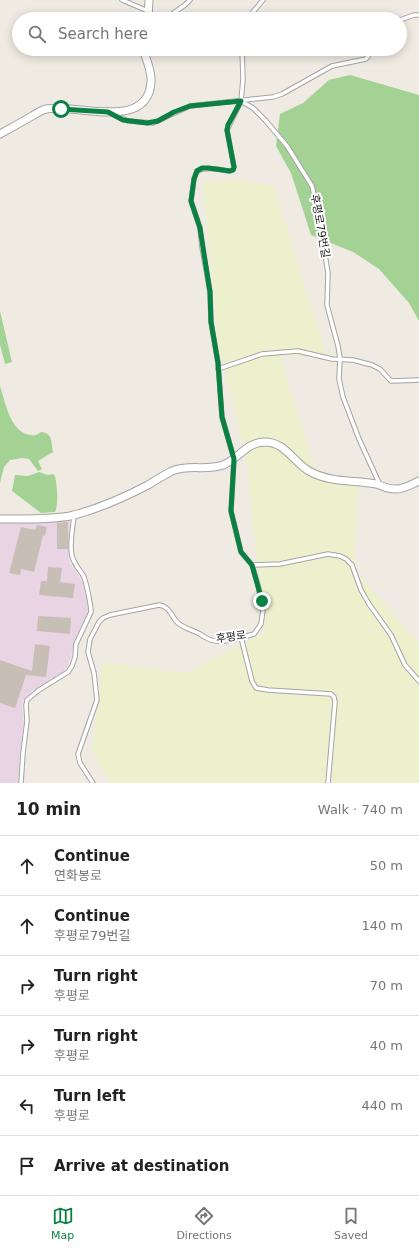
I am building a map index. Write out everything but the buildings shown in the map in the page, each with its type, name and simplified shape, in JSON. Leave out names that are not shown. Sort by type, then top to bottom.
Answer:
[{"type":"street","points":[[148,12],[149,0]]},
{"type":"street","points":[[0,134],[45,109],[120,112],[137,107],[148,94],[151,80],[145,56]]},
{"type":"street","points":[[0,519],[48,518],[74,514],[111,502],[148,485],[171,471],[180,468],[216,467],[234,459],[243,450],[251,445],[265,442],[274,443],[281,446],[306,469],[329,479],[380,485],[390,489],[403,488],[419,481]]},
{"type":"lane","points":[[122,0],[143,12]]},
{"type":"lane","points":[[176,12],[190,0]]},
{"type":"lane","points":[[253,12],[263,0]]},
{"type":"lane","points":[[407,18],[419,15]]},
{"type":"lane","points":[[241,101],[243,79],[242,56]]},
{"type":"lane","points":[[108,112],[123,120],[153,123],[190,106],[262,100],[278,96],[332,66],[366,59],[368,56]]},
{"type":"lane","name":"후평로79번길","points":[[241,101],[253,108],[287,146],[312,186],[328,273],[327,305],[338,346],[340,358],[339,379],[343,397],[359,439],[380,485]]},
{"type":"lane","name":"후평로","points":[[93,783],[80,763],[78,754],[96,700],[96,683],[88,652],[88,645],[99,622],[110,615],[159,605],[166,608],[180,625],[211,640],[218,641],[254,634],[261,624],[263,617],[262,601],[252,565],[241,552],[231,511],[234,459],[222,417],[218,369],[211,322],[210,292],[200,228],[191,201],[191,193],[197,171],[202,168],[233,170],[234,167],[227,130],[228,125],[241,101]]},
{"type":"lane","points":[[218,369],[262,354],[298,351],[332,359],[340,358],[372,365],[380,369],[391,381],[419,380]]},
{"type":"lane","points":[[21,783],[27,721],[27,700],[39,690],[68,672],[75,657],[76,644],[91,612],[85,581],[74,563],[72,556],[74,514]]},
{"type":"lane","points":[[252,565],[280,564],[328,554],[333,554],[346,559],[352,565],[361,590],[369,604],[391,635],[405,665],[419,681]]},
{"type":"lane","points":[[241,637],[252,681],[256,688],[331,694],[334,696],[335,702],[328,783]]},
{"type":"shaded area","points":[[62,519],[69,521],[71,529],[69,534],[70,563],[83,583],[88,612],[75,639],[71,657],[66,669],[31,692],[23,701],[22,706],[24,723],[18,783],[0,783],[0,522]]},
{"type":"green space","points":[[350,75],[419,95],[419,321],[409,303],[379,269],[353,252],[311,235],[291,173],[276,146],[280,114],[303,103],[329,80]]},
{"type":"green space","points":[[241,180],[274,186],[327,357],[280,356],[316,474],[359,486],[354,570],[419,642],[419,783],[110,783],[92,750],[103,662],[186,673],[265,632],[245,450],[219,347],[203,182]]},
{"type":"green space","points":[[0,311],[12,362],[5,364],[0,345]]},
{"type":"green space","points":[[0,386],[6,407],[13,422],[23,433],[36,435],[41,432],[48,434],[51,439],[53,452],[38,461],[42,469],[38,471],[29,459],[22,458],[10,460],[4,467],[0,483]]},
{"type":"green space","points":[[39,472],[48,475],[53,474],[55,476],[57,499],[55,512],[41,513],[12,491],[15,475],[28,476]]},
{"type":"route","points":[[61,109],[108,112],[123,120],[153,123],[174,112],[190,106],[241,101],[228,125],[227,130],[234,167],[233,170],[202,168],[197,171],[191,193],[191,201],[199,222],[210,292],[211,322],[218,363],[222,417],[234,459],[230,503],[231,511],[241,552],[252,565],[262,601]]}]
